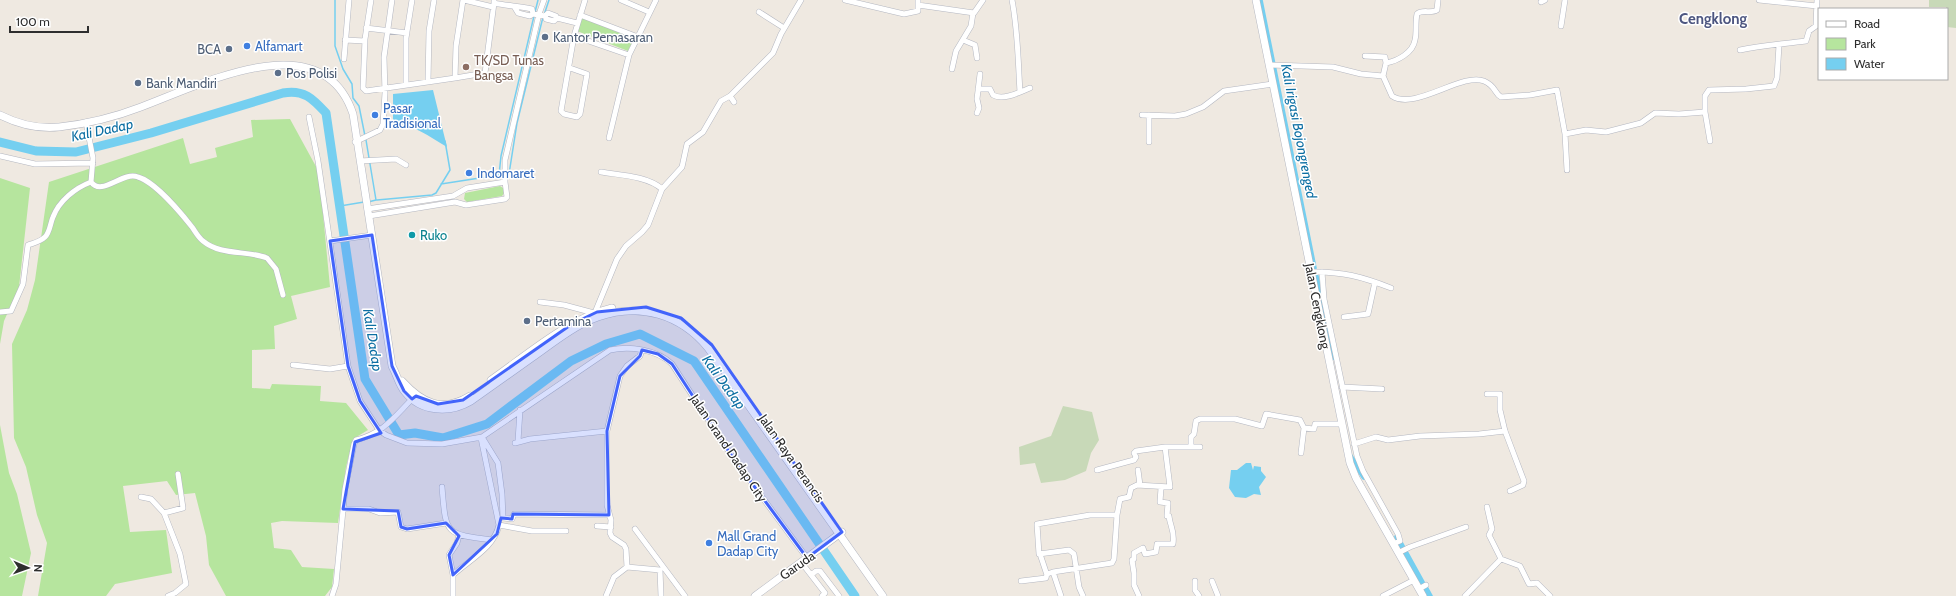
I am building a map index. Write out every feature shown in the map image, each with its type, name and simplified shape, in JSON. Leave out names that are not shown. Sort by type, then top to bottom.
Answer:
[{"type":"street","points":[[344,59],[349,0]]},
{"type":"street","points":[[371,0],[365,41],[363,88],[366,91],[485,72],[494,3]]},
{"type":"street","points":[[361,140],[382,127],[385,89],[384,57],[392,0]]},
{"type":"street","points":[[406,85],[407,33],[412,0]]},
{"type":"street","points":[[428,81],[429,31],[434,0]]},
{"type":"street","points":[[454,78],[456,46],[464,0],[494,3],[515,8],[520,6],[539,14],[556,16],[557,18],[577,24]]},
{"type":"street","points":[[367,206],[455,202],[468,205],[505,199],[505,160],[539,14],[544,0]]},
{"type":"street","points":[[570,68],[588,74],[580,114],[577,117],[561,113],[560,111],[570,68],[574,36],[585,0]]},
{"type":"street","points":[[621,0],[631,2],[650,12]]},
{"type":"street","points":[[609,138],[630,55],[656,0]]},
{"type":"street","points":[[540,302],[564,305],[594,316],[617,259],[626,246],[648,225],[662,189],[682,167],[687,144],[703,132],[721,101],[730,96],[773,53],[784,28],[801,0]]},
{"type":"street","points":[[845,0],[904,14],[918,11],[918,3],[973,13]]},
{"type":"street","points":[[952,69],[955,54],[971,26],[973,13],[976,12],[983,0]]},
{"type":"street","points":[[1012,0],[1018,35],[1017,53],[1020,92]]},
{"type":"street","name":"Jalan Cengklong","points":[[1256,0],[1271,65],[1273,84],[1317,272],[1333,361],[1341,424],[1350,463],[1356,478],[1395,543],[1402,551],[1414,580],[1423,596]]},
{"type":"street","points":[[1386,63],[1403,56],[1413,46],[1418,14],[1421,12],[1437,10],[1438,0]]},
{"type":"street","points":[[1561,26],[1566,0]]},
{"type":"street","points":[[1759,0],[1817,6]]},
{"type":"street","points":[[1740,50],[1762,45],[1779,46],[1806,41],[1809,31],[1816,26],[1817,0]]},
{"type":"street","points":[[759,12],[784,28]]},
{"type":"street","points":[[580,15],[638,37]]},
{"type":"street","points":[[366,28],[407,33]]},
{"type":"street","points":[[574,36],[630,55]]},
{"type":"street","points":[[345,40],[365,41]]},
{"type":"street","points":[[963,40],[975,45],[977,58]]},
{"type":"street","points":[[1710,141],[1705,112],[1705,96],[1709,90],[1746,89],[1774,86],[1777,78],[1779,46]]},
{"type":"street","points":[[1365,56],[1384,57],[1386,63],[1383,76],[1392,96],[1400,99],[1422,96],[1474,79],[1484,81],[1493,86],[1501,97],[1530,95],[1557,90],[1565,134],[1568,170]]},
{"type":"street","name":"Jalan Raya Perancis","points":[[0,115],[25,124],[46,127],[86,122],[139,108],[207,80],[253,68],[284,64],[309,69],[329,82],[341,95],[361,140],[368,236],[392,366],[414,397],[433,404],[451,403],[463,400],[572,324],[594,316],[623,312],[652,312],[673,319],[694,332],[730,377],[883,596]]},
{"type":"street","points":[[1271,65],[1333,67],[1361,74],[1383,76]]},
{"type":"street","points":[[977,114],[980,74]]},
{"type":"street","points":[[1142,115],[1149,114],[1175,116],[1186,114],[1203,107],[1224,91],[1273,84]]},
{"type":"street","points":[[978,89],[990,88],[992,94],[996,97],[1020,92],[1030,88]]},
{"type":"street","points":[[730,96],[734,102]]},
{"type":"street","points":[[1565,134],[1586,130],[1606,132],[1641,122],[1655,113],[1679,114],[1705,112]]},
{"type":"street","points":[[1149,114],[1149,142]]},
{"type":"street","points":[[309,117],[333,241],[348,366],[360,401],[379,430],[386,435],[407,443],[442,444],[482,437]]},
{"type":"street","points":[[86,122],[90,137],[93,160],[91,182],[93,186],[105,187],[126,176],[138,177],[146,181],[159,191],[192,226],[199,238],[207,244],[216,249],[267,258],[276,269],[283,295]]},
{"type":"street","name":"Jalan Raya Perancis","points":[[361,140],[367,206]]},
{"type":"street","points":[[0,156],[46,165],[93,160]]},
{"type":"street","points":[[363,160],[396,159],[406,165]]},
{"type":"street","points":[[601,172],[643,180],[658,185],[662,189]]},
{"type":"street","points":[[0,312],[8,313],[11,311],[17,299],[23,284],[27,247],[29,244],[41,240],[48,233],[56,211],[66,198],[74,191],[91,182]]},
{"type":"street","points":[[367,206],[453,196],[467,188],[505,182]]},
{"type":"street","points":[[333,241],[368,236]]},
{"type":"street","points":[[1391,288],[1375,282],[1337,272],[1317,272],[1322,285],[1333,361],[1342,387],[1354,444],[1363,471],[1398,534],[1395,543]]},
{"type":"street","points":[[1344,317],[1368,314],[1375,282]]},
{"type":"street","name":"Jalan Grand Dadap City","points":[[482,437],[610,350],[617,348],[642,350],[658,354],[672,364],[804,560],[811,575],[825,595]]},
{"type":"street","points":[[627,567],[626,549],[624,545],[612,537],[606,504],[607,431],[620,376],[627,366],[640,356],[642,350]]},
{"type":"street","points":[[293,365],[330,369],[348,366]]},
{"type":"street","points":[[1342,387],[1382,389]]},
{"type":"street","points":[[1487,394],[1500,394],[1500,410],[1505,431],[1524,480],[1523,485],[1510,492]]},
{"type":"street","points":[[332,596],[336,584],[343,509],[354,442],[373,435],[379,430],[386,428],[403,411],[414,397]]},
{"type":"street","points":[[520,410],[516,442],[607,431]]},
{"type":"street","points":[[1191,447],[1191,437],[1194,434],[1196,421],[1200,419],[1235,419],[1262,426],[1266,414],[1300,420],[1304,428],[1301,453]]},
{"type":"street","points":[[1304,428],[1314,429],[1315,424],[1341,424]]},
{"type":"street","points":[[1354,444],[1376,437],[1388,440],[1420,436],[1479,434],[1505,431]]},
{"type":"street","points":[[482,437],[498,463],[503,518],[512,519],[514,514],[609,515]]},
{"type":"street","points":[[453,576],[471,562],[492,540],[497,534],[499,525],[482,437]]},
{"type":"street","points":[[1021,581],[1046,578],[1047,575],[1053,572],[1112,563],[1114,561],[1117,515],[1120,499],[1129,497],[1132,486],[1140,485],[1168,488],[1171,486],[1165,447]]},
{"type":"street","points":[[1096,470],[1134,460],[1136,457],[1134,453],[1136,451],[1165,447],[1200,447]]},
{"type":"street","points":[[1138,470],[1140,485]]},
{"type":"street","points":[[164,513],[183,508],[178,474]]},
{"type":"street","points":[[442,487],[446,523],[459,535],[492,540]]},
{"type":"street","points":[[1139,596],[1134,585],[1132,560],[1134,559],[1134,553],[1143,548],[1145,554],[1156,552],[1157,544],[1173,544],[1174,530],[1169,522],[1169,516],[1167,516],[1168,503],[1160,502],[1161,488]]},
{"type":"street","points":[[142,497],[151,499],[164,513],[180,554],[186,584],[176,594],[168,596]]},
{"type":"street","points":[[1487,507],[1492,529],[1490,535],[1501,559],[1520,566],[1529,584],[1537,583],[1550,596]]},
{"type":"street","points":[[343,509],[369,509],[380,513],[398,512],[401,527],[407,529],[446,523]]},
{"type":"street","points":[[1047,575],[1038,546],[1038,524],[1090,515],[1117,515]]},
{"type":"street","points":[[499,525],[532,531],[566,531]]},
{"type":"street","points":[[597,526],[611,527]]},
{"type":"street","points":[[1402,551],[1466,527]]},
{"type":"street","points":[[635,528],[685,596]]},
{"type":"street","name":"Jalan Raya Perancis","points":[[840,533],[889,596]]},
{"type":"street","name":"Garuda","points":[[758,595],[840,533]]},
{"type":"street","points":[[453,596],[453,576],[449,555],[457,543],[459,535]]},
{"type":"street","points":[[1040,554],[1069,550],[1074,554],[1079,587],[1084,596]]},
{"type":"street","points":[[1465,596],[1501,559]]},
{"type":"street","points":[[606,596],[614,577],[627,567],[660,570],[661,596]]},
{"type":"street","points":[[811,575],[816,571],[820,571],[839,596]]},
{"type":"street","points":[[1053,572],[1061,596]]},
{"type":"street","points":[[1195,580],[1195,590],[1199,596]]},
{"type":"street","points":[[1383,596],[1414,580]]},
{"type":"street","points":[[1212,581],[1218,596]]},
{"type":"street","points":[[1419,589],[1426,585]]},
{"type":"highlighted area","points":[[372,235],[392,366],[404,391],[412,399],[416,396],[438,404],[463,400],[572,324],[597,312],[646,307],[681,318],[712,345],[842,532],[807,558],[731,455],[672,364],[658,354],[642,350],[640,356],[620,376],[607,431],[609,515],[513,514],[512,519],[501,518],[497,534],[453,575],[449,555],[459,536],[446,523],[407,529],[401,527],[398,511],[343,509],[355,442],[381,433],[360,401],[348,366],[330,241]]},
{"type":"green space","points":[[1929,0],[1956,0],[1956,28],[1948,27],[1948,8],[1929,7]]},
{"type":"green space","points":[[582,18],[634,38],[628,51],[577,31]]},
{"type":"green space","points":[[290,119],[319,172],[330,287],[291,296],[297,319],[274,326],[275,349],[252,350],[252,388],[270,389],[272,384],[321,386],[320,401],[346,403],[368,430],[353,439],[346,467],[338,523],[282,521],[271,523],[274,548],[291,550],[302,567],[334,569],[332,587],[325,596],[226,596],[209,565],[206,536],[195,493],[176,495],[167,481],[123,486],[130,532],[166,530],[172,573],[115,584],[106,596],[38,596],[47,543],[37,515],[26,467],[14,438],[12,344],[27,310],[35,280],[49,182],[183,138],[190,164],[217,157],[215,148],[253,137],[251,120]]},
{"type":"green space","points":[[0,178],[30,188],[19,287],[4,321],[0,344]]},
{"type":"green space","points":[[500,186],[503,188],[504,193],[502,196],[467,202],[464,199],[465,193]]},
{"type":"green space","points":[[1063,406],[1092,412],[1099,440],[1091,453],[1086,471],[1065,480],[1041,483],[1035,463],[1020,465],[1019,447],[1051,436]]},
{"type":"green space","points":[[0,425],[9,473],[17,494],[31,553],[22,596],[0,596]]},
{"type":"water","points":[[433,90],[447,147],[414,128],[393,122],[393,94]]},
{"type":"water","points":[[1246,463],[1251,463],[1253,470],[1254,466],[1261,467],[1261,471],[1266,477],[1259,487],[1261,495],[1254,494],[1246,498],[1235,497],[1229,488],[1231,470],[1237,470]]},
{"type":"waterway","points":[[335,0],[335,46],[343,69],[352,84],[353,98],[359,106],[365,136]]},
{"type":"waterway","points":[[535,12],[538,0]]},
{"type":"waterway","points":[[507,174],[509,174],[517,123],[542,21],[549,0]]},
{"type":"waterway","name":"Kali Irigasi Bojongrenged","points":[[1260,0],[1314,268]]},
{"type":"waterway","points":[[441,184],[499,175],[501,156],[534,16]]},
{"type":"waterway","name":"Kali Dadap","points":[[0,142],[36,151],[76,152],[151,133],[283,93],[297,92],[308,96],[326,113],[365,379],[399,435],[415,433],[443,438],[487,424],[571,361],[606,344],[640,334],[694,361],[855,596]]},
{"type":"waterway","points":[[366,140],[376,200],[368,202]]},
{"type":"waterway","points":[[377,200],[432,195],[436,193],[450,170],[445,141]]},
{"type":"waterway","points":[[340,206],[364,202]]},
{"type":"waterway","name":"Kali Irigasi Bojongrenged","points":[[1316,276],[1332,358]]},
{"type":"waterway","name":"Kali Irigasi Bojongrenged","points":[[1350,456],[1364,477]]},
{"type":"waterway","name":"Kali Irigasi Bojongrenged","points":[[1397,537],[1423,584]]},
{"type":"waterway","name":"Kali Irigasi Bojongrenged","points":[[1425,587],[1430,596]]},
{"type":"place","name":"Kantor Pemasaran","points":[[545,37]]},
{"type":"place","name":"Alfamart","points":[[247,46]]},
{"type":"place","name":"BCA","points":[[229,49]]},
{"type":"place","name":"TK/SD Tunas Bangsa","points":[[466,67]]},
{"type":"place","name":"Pos Polisi","points":[[278,73]]},
{"type":"place","name":"Bank Mandiri","points":[[138,83]]},
{"type":"place","name":"Pasar Tradisional","points":[[375,115]]},
{"type":"place","name":"Indomaret","points":[[469,173]]},
{"type":"place","name":"Ruko","points":[[412,235]]},
{"type":"place","name":"Pertamina","points":[[527,321]]},
{"type":"place","name":"Mall Grand Dadap City","points":[[709,543]]},
{"type":"district","name":"Cengklong","points":[[1713,19]]}]
